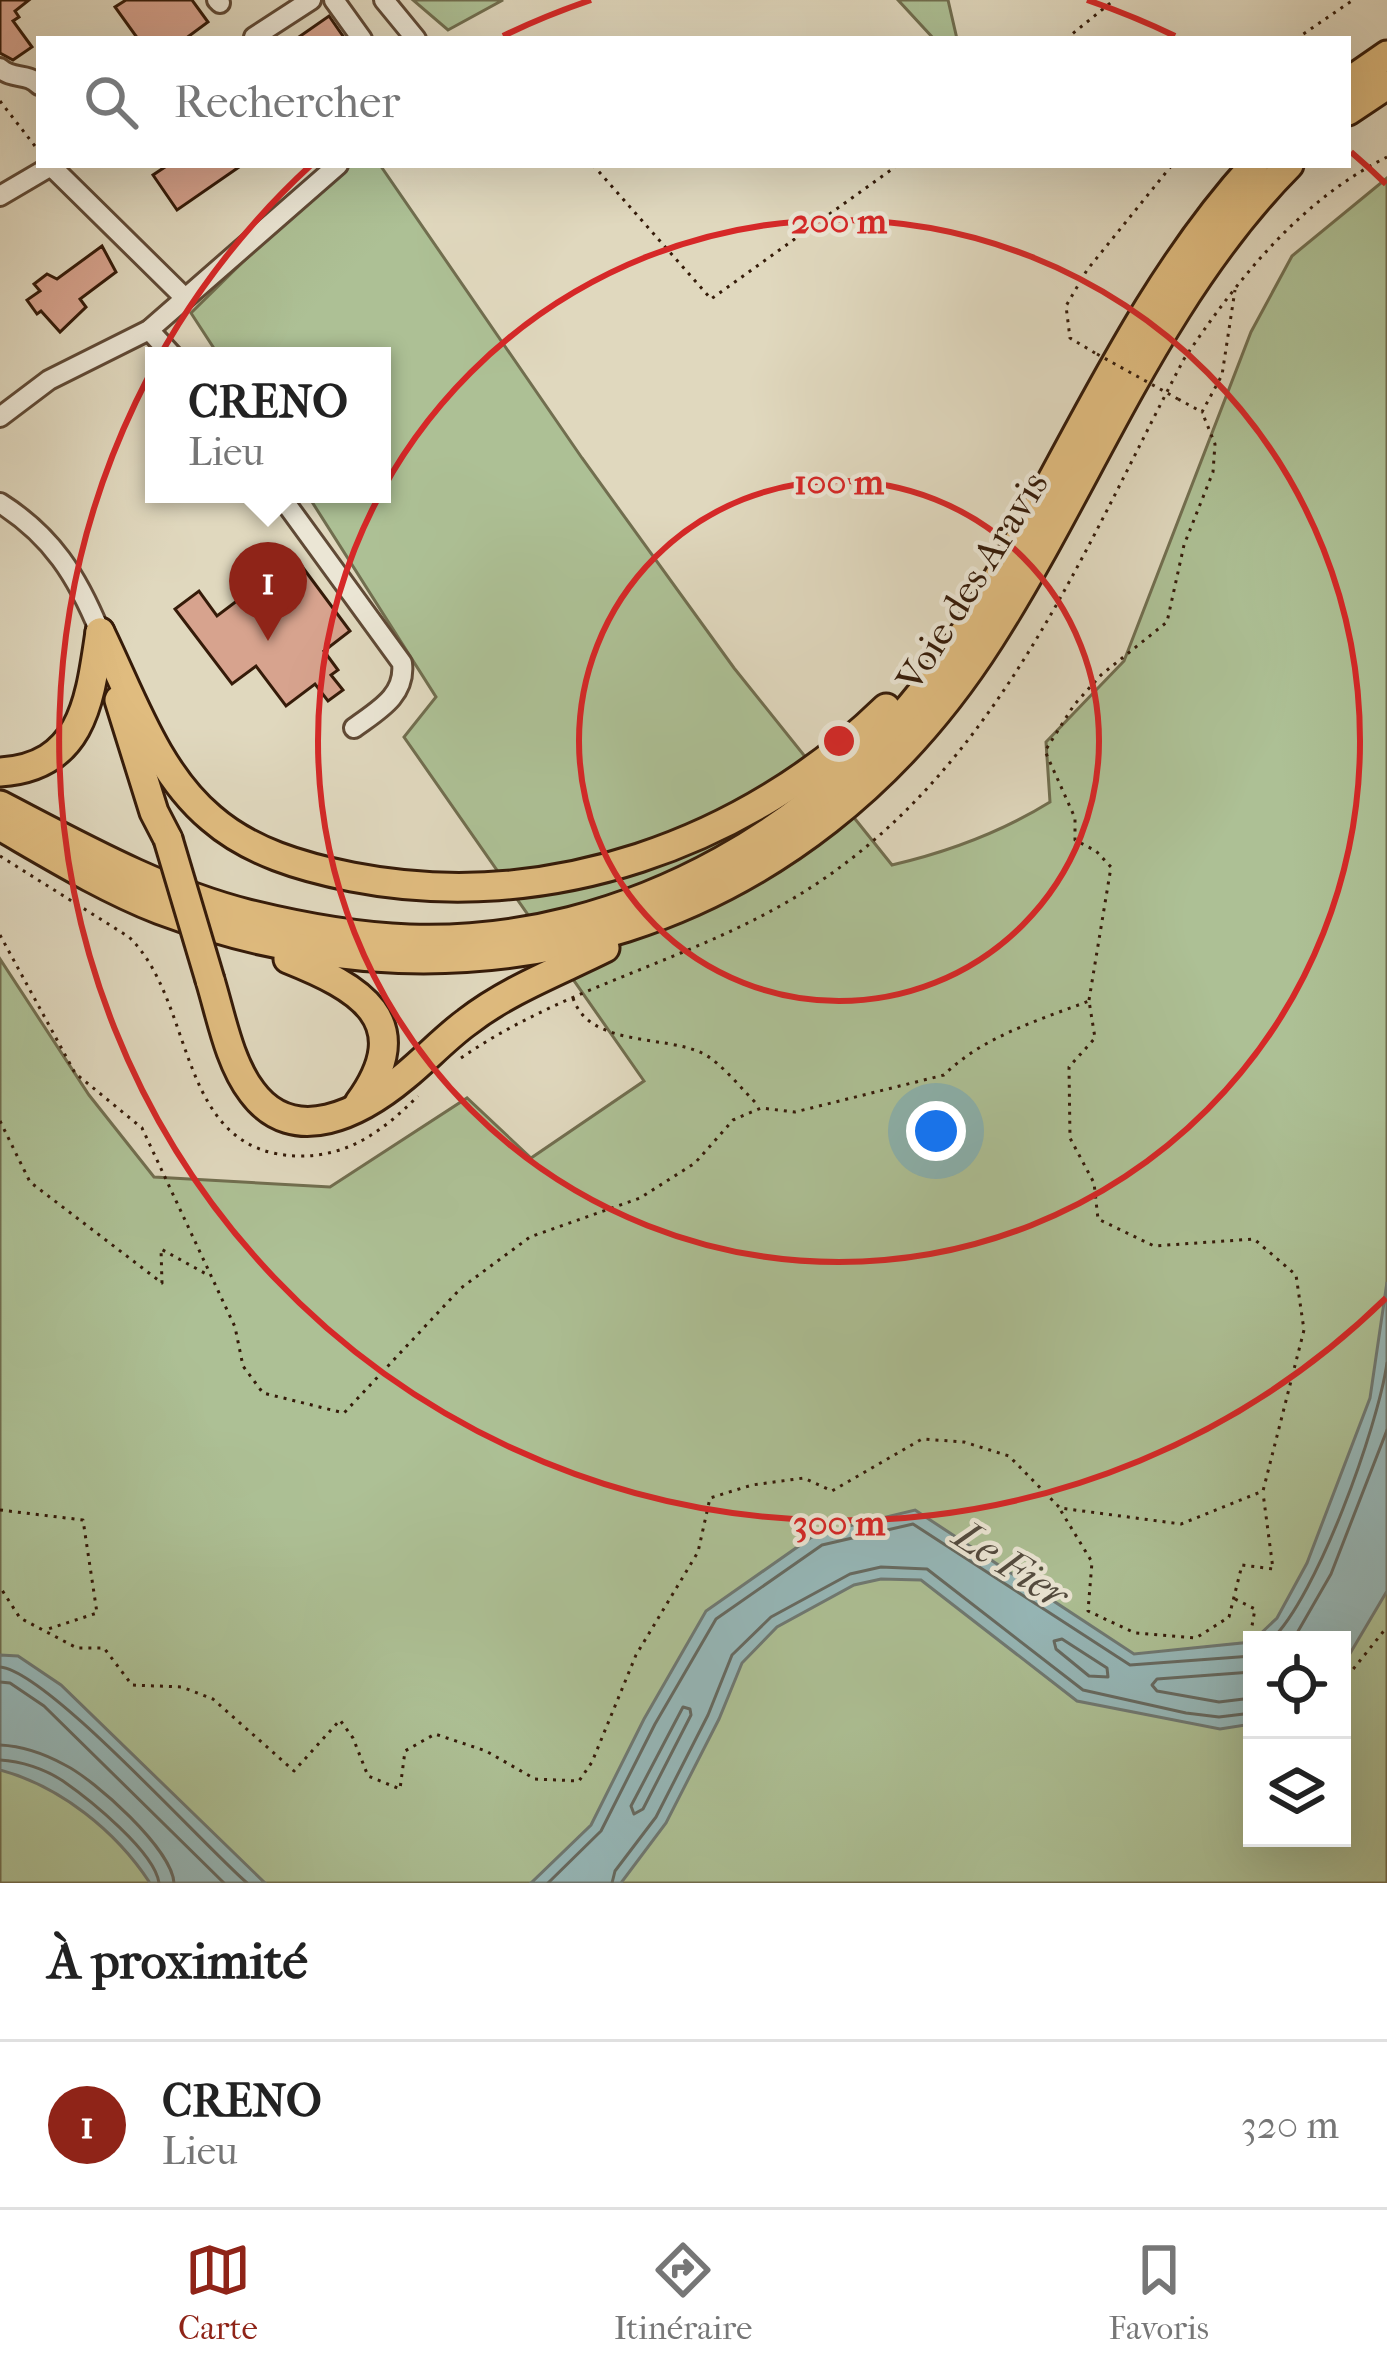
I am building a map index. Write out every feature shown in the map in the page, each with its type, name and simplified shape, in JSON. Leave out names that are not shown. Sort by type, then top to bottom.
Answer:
[{"type":"highway","points":[[1351,80],[1387,55]]},
{"type":"highway","points":[[1351,109],[1387,85]]},
{"type":"highway","name":"Voie des Aravis","points":[[0,805],[213,904],[286,922],[410,939],[455,938],[554,924],[684,880],[785,822],[860,760],[902,716],[977,612],[1169,278],[1252,168]]},
{"type":"highway","name":"Voie des Aravis","points":[[0,826],[106,886],[193,921],[321,952],[404,960],[477,958],[592,940],[684,908],[770,863],[812,834],[890,766],[936,714],[1034,568],[1192,286],[1286,168]]},
{"type":"highway","points":[[100,632],[179,785],[229,832],[281,858],[332,873],[440,886],[507,885],[574,876],[674,847],[743,815],[786,789],[868,726],[977,612]]},
{"type":"highway","points":[[100,632],[239,1070],[259,1100],[276,1114],[300,1122],[328,1120],[352,1111],[405,1076],[495,1003],[684,908]]},
{"type":"highway","points":[[0,772],[34,766],[73,735],[88,704],[100,632]]},
{"type":"highway","points":[[168,839],[179,785]]},
{"type":"highway","points":[[193,921],[326,974],[364,998],[377,1020],[381,1053],[371,1084],[352,1111]]},
{"type":"street","points":[[256,36],[311,0]]},
{"type":"street","points":[[334,0],[360,36]]},
{"type":"street","points":[[384,0],[414,36]]},
{"type":"street","points":[[0,68],[36,82]]},
{"type":"street","points":[[0,196],[48,168]]},
{"type":"street","points":[[53,168],[185,298]]},
{"type":"street","points":[[0,418],[49,380],[149,330],[335,168]]},
{"type":"street","points":[[149,330],[165,347]]},
{"type":"street","points":[[0,503],[34,527],[62,557],[100,632]]},
{"type":"street","points":[[285,503],[402,663],[404,679],[390,702],[354,728]]},
{"type":"path","points":[[1070,36],[1114,0]]},
{"type":"path","points":[[1300,36],[1353,0]]},
{"type":"path","points":[[0,101],[36,147]]},
{"type":"path","points":[[453,1063],[488,1039],[572,996],[781,906],[855,856],[912,804],[968,742],[1028,659],[1184,359],[1235,289],[1318,199],[1387,157]]},
{"type":"path","points":[[596,168],[711,298],[894,168]]},
{"type":"path","points":[[0,1586],[20,1618],[77,1648],[104,1648],[132,1684],[182,1687],[213,1699],[294,1771],[340,1720],[368,1776],[400,1789],[405,1751],[435,1734],[485,1751],[535,1779],[579,1781],[592,1762],[636,1655],[698,1552],[710,1498],[752,1485],[804,1478],[832,1491],[922,1438],[964,1442],[1009,1456],[1058,1506],[1092,1562],[1088,1611],[1135,1633],[1196,1638],[1229,1618],[1242,1565],[1273,1569],[1263,1491],[1304,1330],[1296,1275],[1254,1239],[1154,1246],[1098,1219],[1094,1183],[1070,1138],[1069,1067],[1095,1038],[1089,1001],[1111,866],[1076,840],[1075,818],[1045,751],[1074,705],[1101,675],[1167,622],[1184,545],[1213,472],[1215,444],[1202,412],[1070,338],[1066,306],[1087,270],[1170,168]]},
{"type":"path","points":[[1202,412],[1222,375],[1235,289]]},
{"type":"path","points":[[0,856],[129,937],[142,950],[161,982],[208,1105],[246,1141],[287,1155],[340,1151],[376,1134],[423,1091]]},
{"type":"path","points":[[0,935],[75,1073],[142,1128],[235,1327],[243,1366],[263,1393],[344,1413],[461,1288],[530,1238],[640,1198],[695,1163],[733,1120],[761,1108],[795,1112],[944,1075],[961,1058],[988,1043],[1089,1001]]},
{"type":"path","points":[[572,996],[576,1008],[605,1030],[702,1053],[761,1108]]},
{"type":"path","points":[[0,1121],[30,1182],[162,1283],[161,1249],[211,1276]]},
{"type":"path","points":[[1058,1506],[1181,1524],[1263,1491]]},
{"type":"path","points":[[0,1510],[83,1520],[97,1613],[44,1630]]},
{"type":"path","points":[[1234,1598],[1256,1609],[1252,1631]]},
{"type":"path","points":[[1351,1672],[1387,1628]]},
{"type":"green space","points":[[413,0],[503,0],[448,30]]},
{"type":"green space","points":[[898,0],[948,0],[956,36],[931,36]]},
{"type":"green space","points":[[338,168],[382,168],[734,668],[892,865],[973,840],[1050,802],[1046,742],[1124,661],[1251,332],[1292,256],[1387,178],[1387,1883],[0,1883],[0,959],[89,1095],[154,1177],[330,1187],[467,1098],[531,1158],[644,1081],[404,737],[436,697],[313,503],[391,503],[391,347],[213,347],[191,313]]},
{"type":"water","points":[[1387,1282],[1387,1591],[1351,1652],[1351,1631],[1263,1631],[1277,1618],[1307,1563],[1370,1398]]},
{"type":"water","points":[[915,1510],[1134,1654],[1243,1643],[1243,1725],[1220,1729],[1077,1701],[921,1580],[881,1579],[854,1585],[777,1627],[742,1663],[666,1823],[621,1883],[531,1883],[591,1825],[706,1611],[816,1534]]},
{"type":"water","points":[[0,1655],[18,1656],[61,1685],[265,1883],[150,1883],[121,1846],[85,1813],[44,1787],[0,1770]]},
{"type":"building","points":[[0,0],[29,0],[15,11],[19,17],[13,21],[32,47],[13,60],[0,53]]},
{"type":"building","points":[[126,0],[192,0],[208,22],[189,36],[136,36],[115,7]]},
{"type":"building","points":[[329,16],[343,36],[300,36]]},
{"type":"building","points":[[164,168],[238,168],[177,210],[153,175]]},
{"type":"building","points":[[102,246],[116,272],[80,299],[86,307],[60,332],[27,300],[40,291],[34,284],[47,274],[57,279]]},
{"type":"building","points":[[295,557],[350,631],[324,651],[338,670],[331,675],[343,690],[328,701],[315,684],[286,706],[256,666],[232,684],[175,609],[199,591],[217,616]]},
{"type":"place","name":"CRENO","points":[[268,641]]},
{"type":"water label","name":"Le Fier","points":[[1011,1565]]}]
